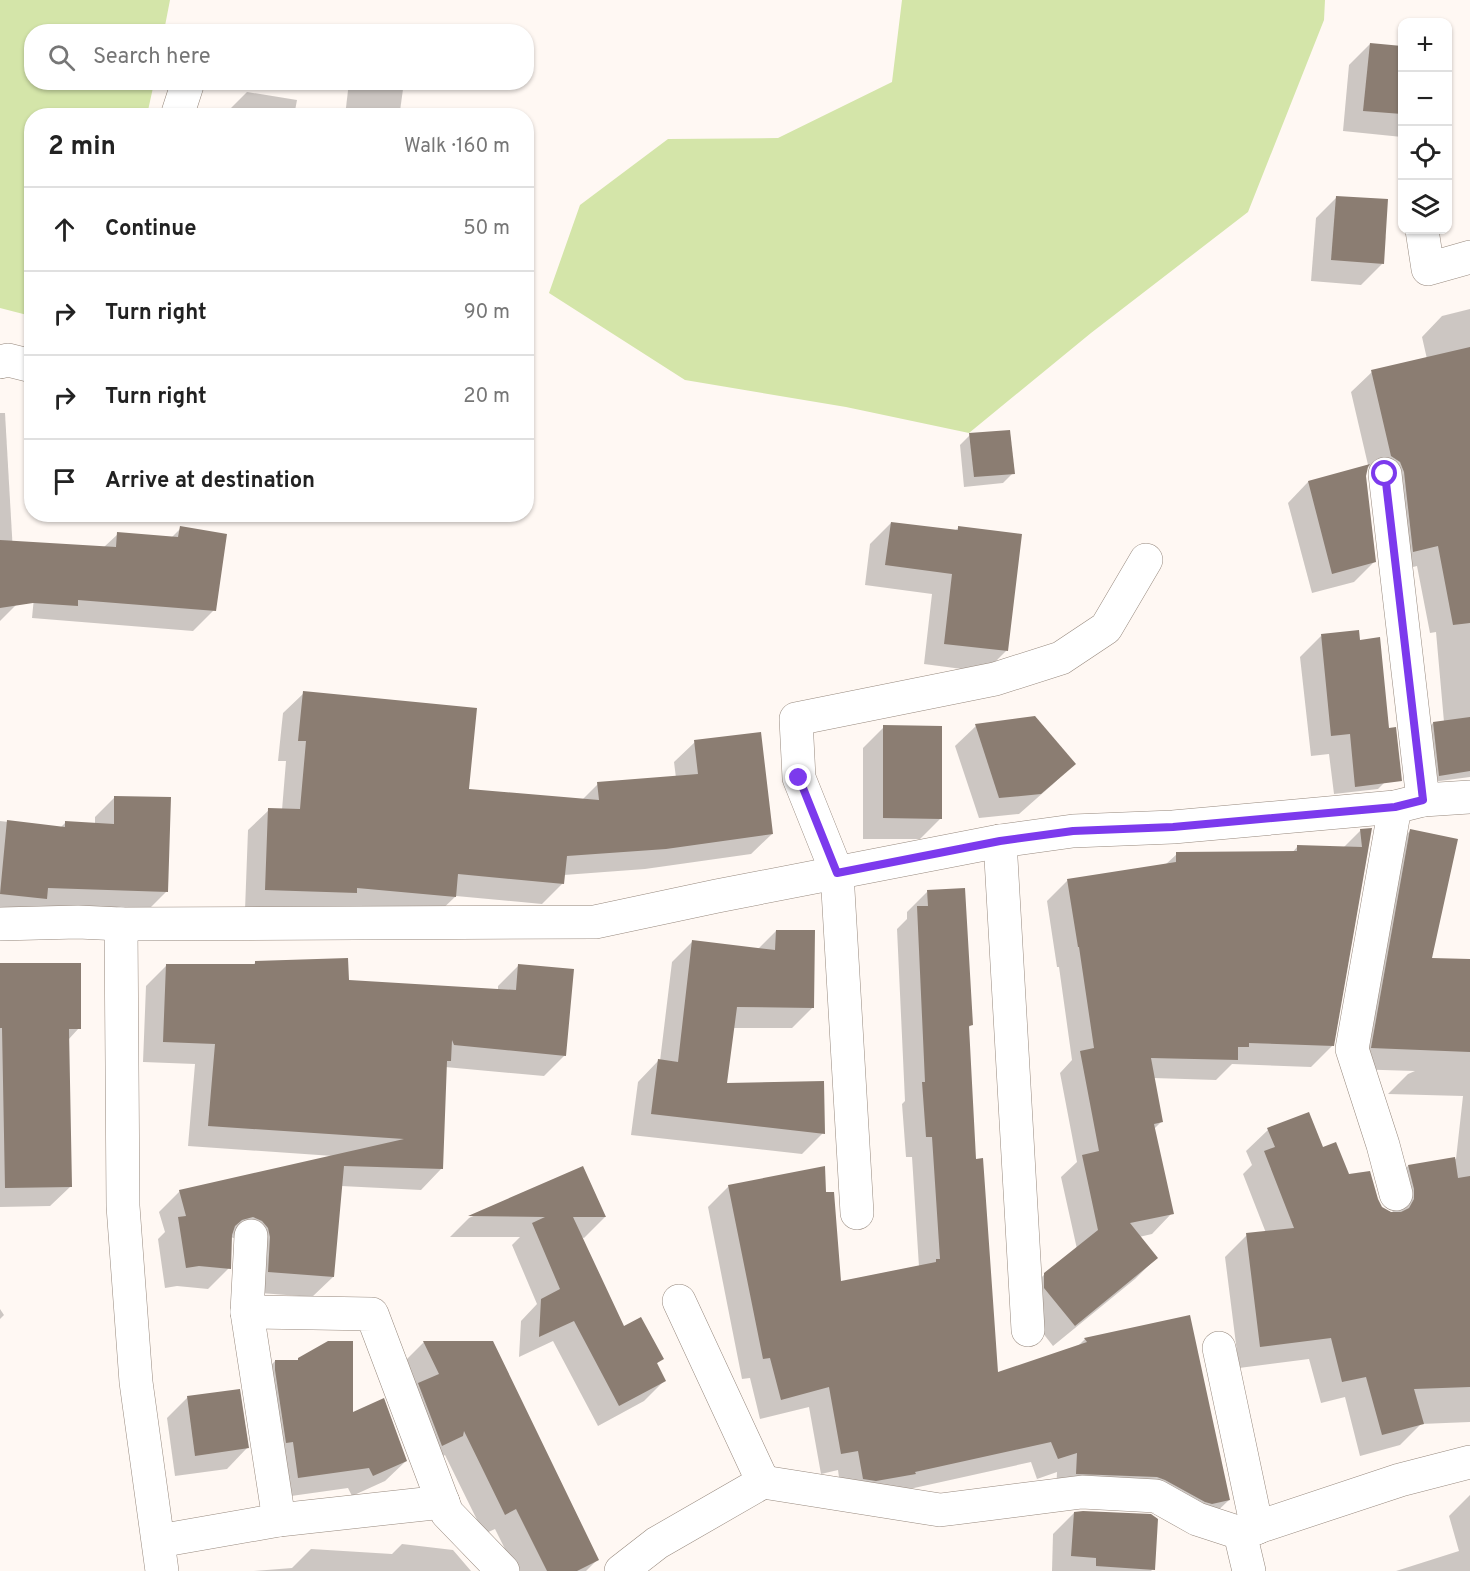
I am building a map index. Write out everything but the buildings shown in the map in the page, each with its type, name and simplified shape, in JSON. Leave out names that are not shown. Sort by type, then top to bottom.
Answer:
[{"type":"street","points":[[180,108],[185,90]]},
{"type":"street","points":[[1423,234],[1428,269],[1470,257]]},
{"type":"street","points":[[0,362],[8,360],[24,364]]},
{"type":"street","points":[[1385,474],[1409,804],[1352,1049],[1396,1194]]},
{"type":"street","points":[[857,1213],[837,873],[799,778],[796,719],[995,679],[1061,658],[1107,628],[1146,560]]},
{"type":"street","points":[[0,924],[595,922],[1000,841],[1073,831],[1173,827],[1470,797]]},
{"type":"street","points":[[1000,841],[1028,1330]]},
{"type":"street","points":[[121,924],[123,1206],[136,1382],[160,1556],[279,1520],[442,1502]]},
{"type":"street","points":[[251,1236],[247,1312],[279,1520]]},
{"type":"street","points":[[679,1301],[763,1482]]},
{"type":"street","points":[[247,1312],[372,1314],[447,1513],[503,1571]]},
{"type":"street","points":[[1219,1348],[1249,1530],[1249,1571]]},
{"type":"street","points":[[621,1571],[657,1543],[763,1482],[940,1510],[1082,1492],[1156,1496],[1197,1519],[1249,1530],[1401,1480],[1470,1462]]},
{"type":"green space","points":[[0,0],[170,0],[165,24],[24,24],[24,90],[152,90],[149,108],[24,108],[24,314],[0,308]]},
{"type":"green space","points":[[902,0],[1325,0],[1324,20],[1248,212],[1091,333],[969,433],[846,407],[685,380],[549,293],[580,205],[668,139],[778,138],[892,82]]},
{"type":"route","points":[[799,778],[837,873],[1000,841],[1073,831],[1173,827],[1395,807],[1423,800],[1385,474]]}]
